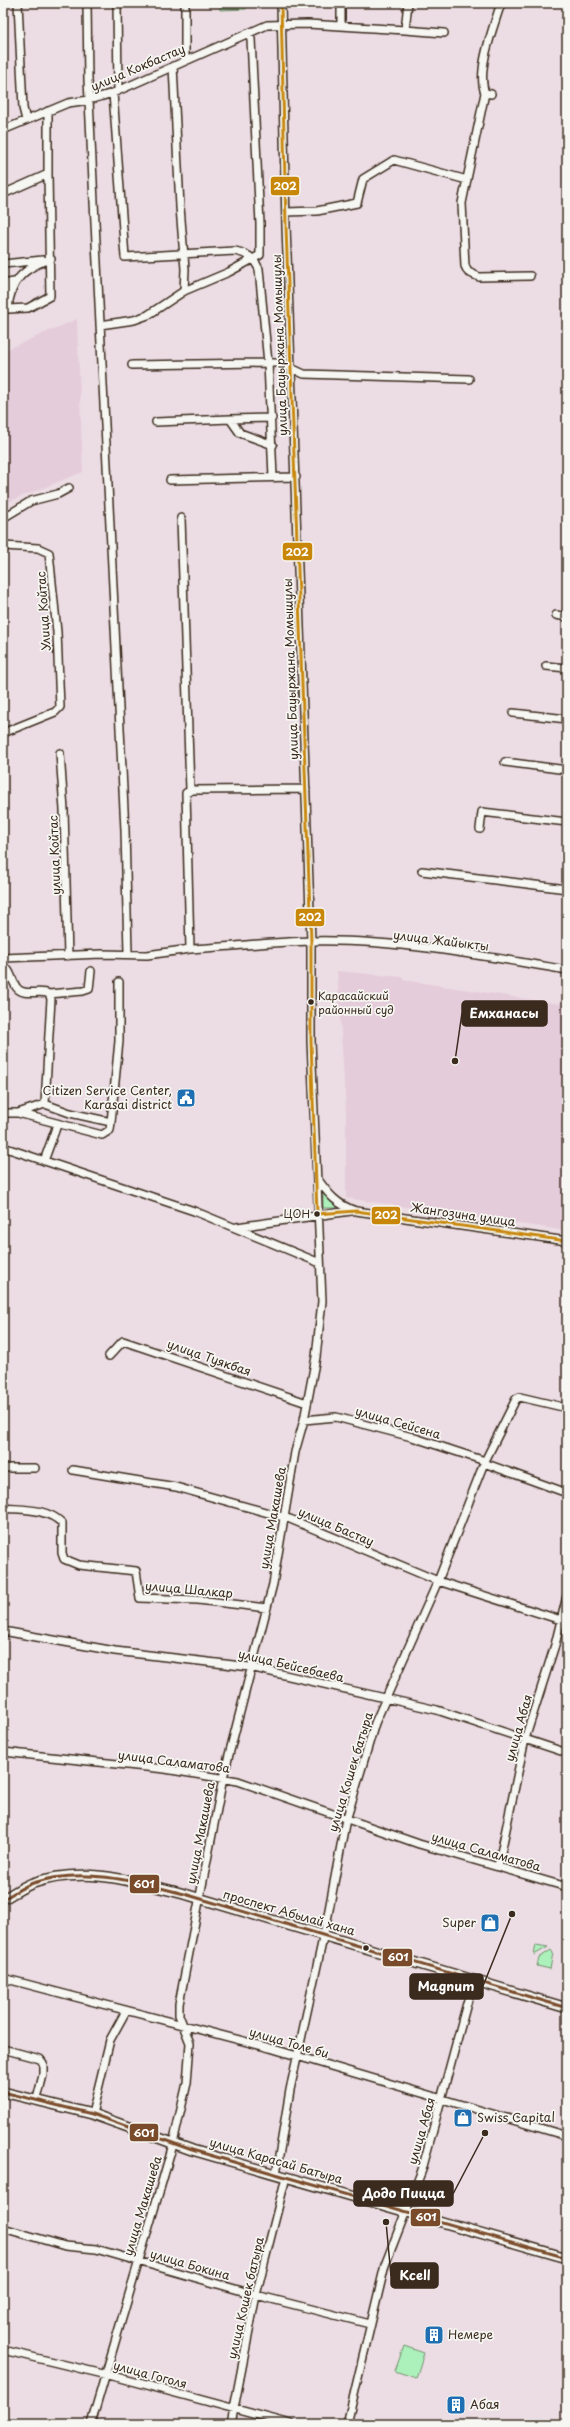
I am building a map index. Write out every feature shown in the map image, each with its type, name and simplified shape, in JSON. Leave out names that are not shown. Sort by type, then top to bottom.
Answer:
[{"type":"main road","name":"проспект Абылай хана","points":[[3,1899],[33,1883],[54,1878],[81,1875],[128,1879],[567,2008]]},
{"type":"main road","name":"улица Карасай Батыра","points":[[3,2092],[37,2099],[92,2114],[172,2143],[567,2258]]},
{"type":"street","points":[[18,3],[23,100],[26,120]]},
{"type":"street","points":[[87,3],[100,325],[125,830],[128,953]]},
{"type":"street","points":[[117,3],[115,92],[125,257],[235,251],[247,253],[254,259],[259,269],[268,363],[274,477]]},
{"type":"street","points":[[185,3],[185,61]]},
{"type":"street","name":"улица Бауыржана Момышулы","points":[[281,3],[291,368],[312,941],[311,1041],[320,1263]]},
{"type":"street","points":[[341,3],[341,26]]},
{"type":"street","points":[[405,30],[408,3]]},
{"type":"street","points":[[501,3],[483,67],[482,83],[488,93],[462,203],[465,266],[468,272],[479,277],[530,276]]},
{"type":"street","name":"улица Кокбастау","points":[[3,130],[68,103],[90,100],[115,92],[248,32],[267,25],[341,26],[444,33]]},
{"type":"street","points":[[100,325],[134,320],[148,315],[184,292],[260,255],[260,224],[251,39],[248,32]]},
{"type":"street","points":[[174,66],[184,253],[184,292]]},
{"type":"street","points":[[14,282],[8,309],[28,308],[44,301],[50,296],[51,259],[48,174],[48,111]]},
{"type":"street","points":[[286,212],[317,211],[357,203],[363,180],[394,160],[467,180]]},
{"type":"street","points":[[3,194],[48,174]]},
{"type":"street","points":[[3,264],[51,259]]},
{"type":"street","points":[[3,296],[23,271],[51,259]]},
{"type":"street","points":[[3,284],[14,282]]},
{"type":"street","points":[[280,363],[291,354]]},
{"type":"street","points":[[132,365],[280,363],[304,374],[469,379]]},
{"type":"street","points":[[156,422],[272,418]]},
{"type":"street","points":[[230,420],[240,433],[273,445]]},
{"type":"street","points":[[170,480],[296,477]]},
{"type":"street","points":[[3,518],[31,501],[58,494],[69,488]]},
{"type":"street","points":[[181,518],[190,790]]},
{"type":"street","name":"Улица Койтас","points":[[3,546],[45,550],[52,560],[60,707],[56,712],[3,733]]},
{"type":"street","points":[[556,615],[567,617]]},
{"type":"street","points":[[546,666],[567,668]]},
{"type":"street","points":[[513,713],[567,719]]},
{"type":"street","name":"улица Койтас","points":[[60,753],[65,818],[68,956]]},
{"type":"street","points":[[505,762],[567,770]]},
{"type":"street","points":[[190,949],[186,793],[190,790],[306,788]]},
{"type":"street","points":[[480,829],[482,812],[567,822]]},
{"type":"street","points":[[422,871],[567,889]]},
{"type":"street","name":"улица Жайыкты","points":[[3,958],[128,953],[147,955],[190,949],[312,941],[412,948],[567,970]]},
{"type":"street","points":[[3,970],[8,970],[18,989],[23,992],[49,994],[83,991],[89,989],[91,971]]},
{"type":"street","points":[[18,1113],[102,1135],[110,1130],[118,1041],[119,982]]},
{"type":"street","points":[[45,1104],[51,999],[49,994]]},
{"type":"street","points":[[3,1114],[18,1113],[45,1104],[70,1113],[111,1122]]},
{"type":"street","points":[[44,1161],[57,1124]]},
{"type":"street","points":[[3,1147],[237,1227],[320,1263]]},
{"type":"street","points":[[317,1178],[335,1202],[342,1207],[356,1211]]},
{"type":"street","points":[[237,1227],[317,1214],[356,1211]]},
{"type":"street","name":"Жангозина улица","points":[[356,1211],[567,1241]]},
{"type":"street","name":"улица Макашева","points":[[91,2424],[104,2374],[172,2143],[187,2083],[190,2043],[179,2016],[179,2004],[223,1778],[250,1667],[267,1608],[285,1518],[295,1452],[304,1420],[321,1320],[320,1263]]},
{"type":"street","name":"улица Туякбая","points":[[109,1356],[123,1341],[307,1402]]},
{"type":"street","name":"улица Кошек батыра","points":[[276,2174],[297,2057],[324,1936],[346,1819],[384,1699],[438,1581],[484,1462],[517,1398],[567,1408]]},
{"type":"street","name":"улица Сейсена","points":[[304,1420],[336,1418],[386,1430],[484,1462],[567,1493]]},
{"type":"street","points":[[3,1468],[35,1468]]},
{"type":"street","name":"улица Бастау","points":[[73,1470],[176,1487],[285,1518],[438,1581],[563,1623]]},
{"type":"street","name":"улица Шалкар","points":[[3,1508],[34,1510],[57,1518],[62,1523],[62,1553],[64,1559],[80,1565],[136,1571],[140,1598],[198,1600],[267,1608]]},
{"type":"street","name":"улица Абая","points":[[498,1867],[525,1739],[563,1623],[567,1596]]},
{"type":"street","name":"улица Бейсебаева","points":[[3,1631],[115,1651],[250,1667],[436,1710],[567,1753]]},
{"type":"street","name":"улица Саламатова","points":[[3,1752],[165,1769],[223,1778],[268,1790],[418,1844],[567,1887]]},
{"type":"street","name":"улица Толе би","points":[[3,1978],[183,2025],[567,2136]]},
{"type":"street","name":"улица Абая","points":[[347,2424],[385,2265],[405,2210],[416,2188],[442,2100],[474,1981]]},
{"type":"street","points":[[92,2114],[110,2040],[126,2011]]},
{"type":"street","points":[[3,2049],[40,2059],[43,2063],[43,2075],[37,2099]]},
{"type":"street","name":"улица Кошек батыра","points":[[231,2424],[256,2296],[286,2177]]},
{"type":"street","name":"улица Бокина","points":[[3,2228],[65,2246],[96,2249],[256,2296],[370,2324]]},
{"type":"street","name":"улица Гоголя","points":[[3,2350],[104,2374],[291,2424]]},
{"type":"shaded area","points":[[77,319],[83,472],[3,504],[3,351]]},
{"type":"shaded area","points":[[337,971],[403,977],[403,980],[567,1005],[567,1231],[346,1198],[346,1112]]},
{"type":"green space","points":[[220,3],[246,3],[246,9],[220,10]]},
{"type":"green space","points":[[323,1193],[337,1208],[323,1208]]},
{"type":"green space","points":[[536,1945],[548,1947],[534,1955]]},
{"type":"green space","points":[[551,1950],[553,1953],[550,1969],[537,1966],[539,1958]]},
{"type":"green space","points":[[404,2346],[424,2353],[416,2378],[395,2371]]},
{"type":"transit line","name":"202","points":[[281,3],[286,226],[311,941],[311,1041],[317,1214],[356,1211],[567,1241]]},
{"type":"transit line","name":"601","points":[[3,1899],[33,1883],[52,1878],[91,1876],[130,1881],[188,1895],[567,2008]]},
{"type":"transit line","name":"601","points":[[3,2092],[92,2114],[192,2150],[567,2258]]},
{"type":"place","name":"Карасайский районный суд","points":[[311,1002]]},
{"type":"place","name":"Емханасы","points":[[455,1061]]},
{"type":"place","name":"Citizen Service Center, Karasai district","points":[[186,1098]]},
{"type":"place","name":"ЦОН","points":[[317,1214]]},
{"type":"place","name":"Magnum","points":[[512,1914]]},
{"type":"place","name":"Super","points":[[490,1923]]},
{"type":"place","name":"Swiss Capital","points":[[463,2118]]},
{"type":"place","name":"Додо Пицца","points":[[485,2133]]},
{"type":"place","name":"Kcell","points":[[386,2222]]},
{"type":"place","name":"Немере","points":[[434,2335]]},
{"type":"place","name":"Абая","points":[[456,2405]]}]
